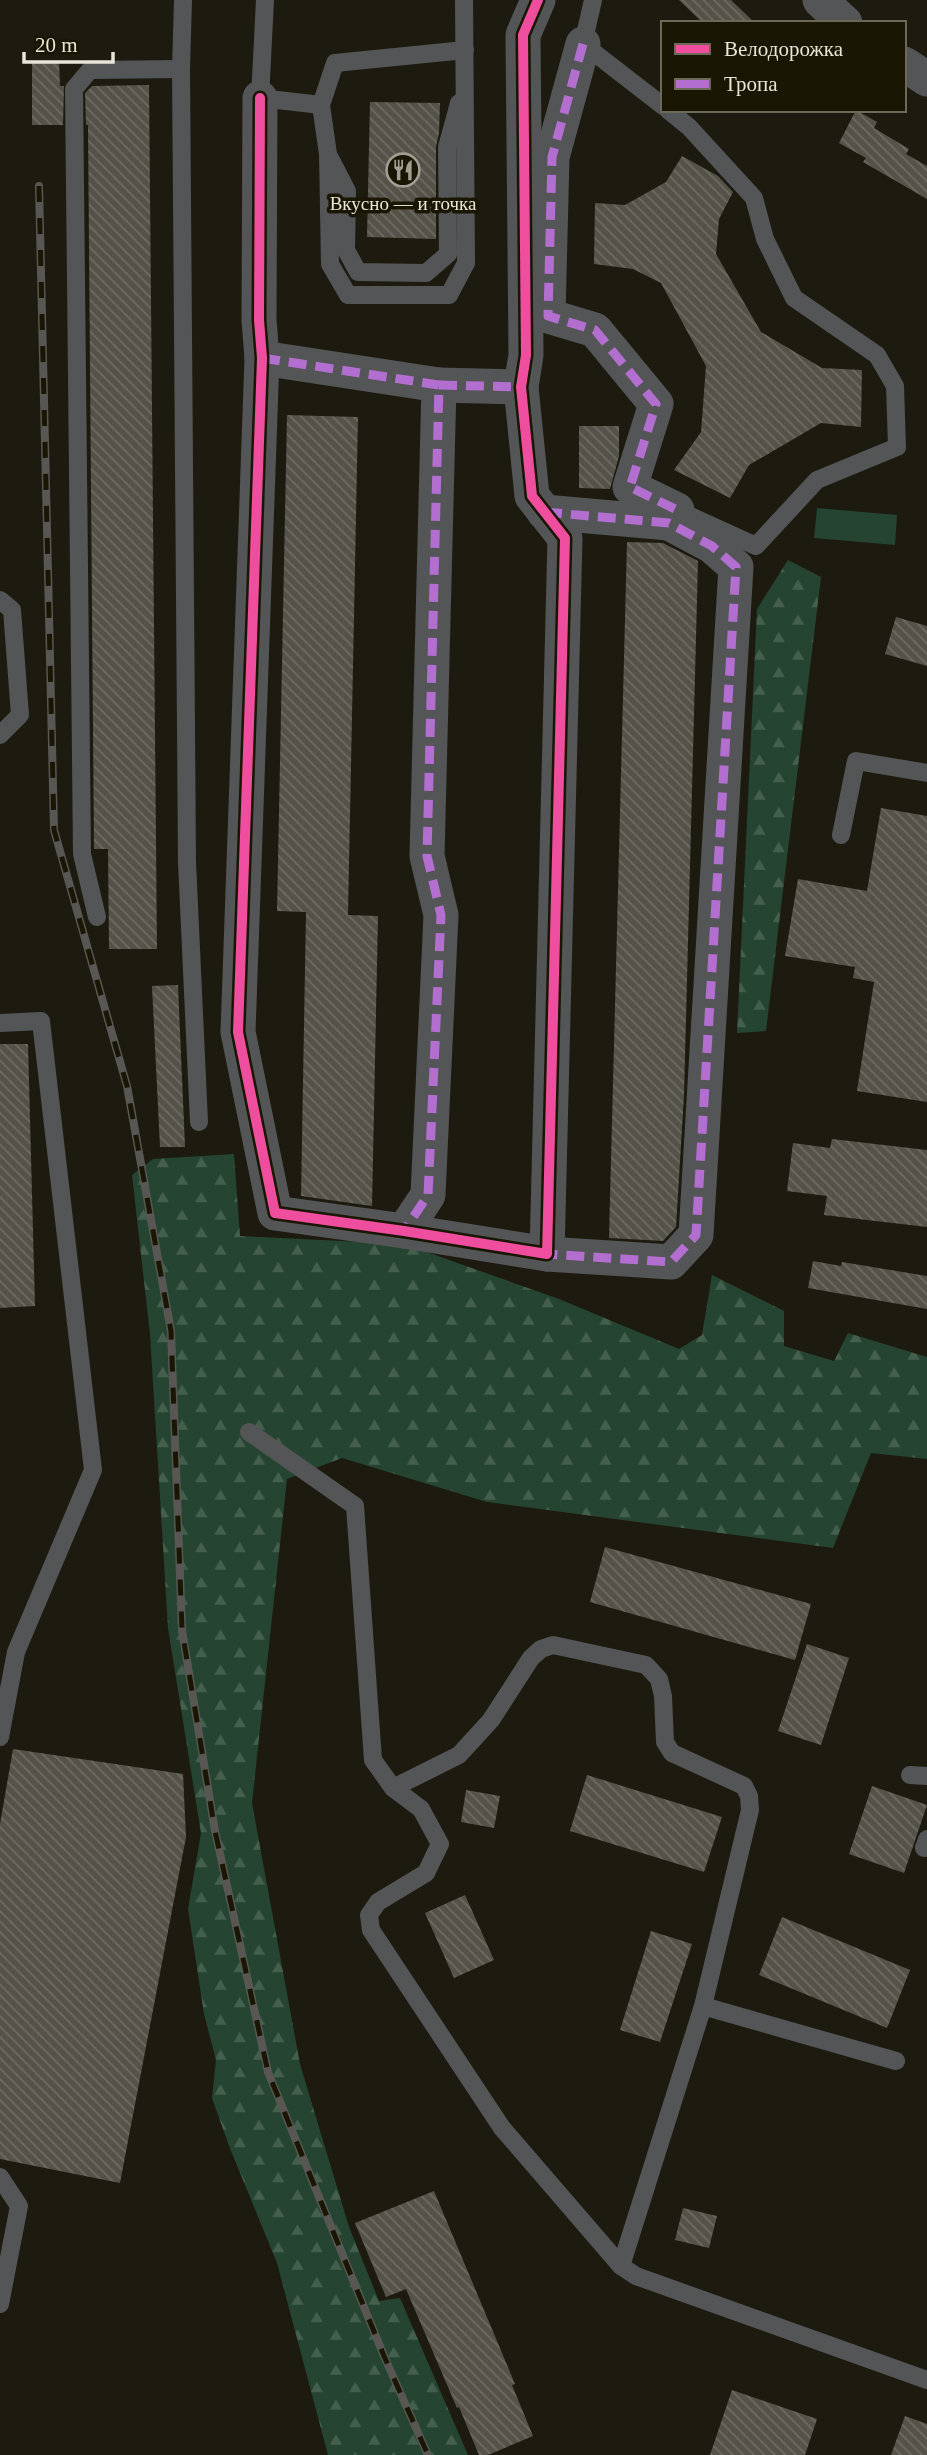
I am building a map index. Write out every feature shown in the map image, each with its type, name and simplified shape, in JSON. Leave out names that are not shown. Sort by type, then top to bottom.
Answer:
[{"type":"street","points":[[538,0],[523,34],[526,355],[520,387],[532,496],[565,538],[547,1254]]},
{"type":"street","points":[[820,0],[843,21]]},
{"type":"street","points":[[583,44],[552,157],[548,316],[596,330],[656,404],[631,487],[677,510]]},
{"type":"street","points":[[906,65],[927,79]]},
{"type":"street","points":[[260,98],[261,358],[238,1032],[275,1213],[547,1254],[671,1262],[696,1235],[736,568],[712,546],[669,523],[544,512]]},
{"type":"street","points":[[261,358],[439,385],[520,387]]},
{"type":"street","points":[[404,1231],[428,1195],[441,915],[427,856],[439,385]]},
{"type":"lane","points":[[183,0],[181,69],[187,862],[198,1122]]},
{"type":"lane","points":[[265,0],[260,98],[321,105]]},
{"type":"lane","points":[[464,0],[465,50],[466,263],[449,295],[348,295],[330,264],[328,155],[321,105],[335,63],[465,50]]},
{"type":"lane","points":[[593,0],[583,44],[661,104]]},
{"type":"lane","points":[[97,917],[82,855],[74,89],[90,69],[181,69]]},
{"type":"lane","points":[[328,155],[347,191],[346,250],[358,272],[426,273],[448,254],[447,147],[465,84]]},
{"type":"lane","points":[[670,112],[689,127],[754,198],[765,239],[794,298],[877,355],[895,386],[897,447],[817,480],[756,545],[677,510]]},
{"type":"lane","points":[[0,600],[12,610],[20,715],[0,735]]},
{"type":"lane","points":[[841,835],[856,761],[927,772]]},
{"type":"lane","points":[[0,1023],[41,1020],[93,1470],[16,1652],[0,1737]]},
{"type":"lane","points":[[249,1432],[355,1506],[373,1760],[393,1788],[421,1810],[440,1844],[426,1873],[378,1902],[369,1914],[371,1930],[502,2128],[621,2266],[636,2276],[927,2380]]},
{"type":"lane","points":[[393,1788],[459,1755],[491,1720],[531,1658],[541,1649],[553,1645],[646,1665],[659,1679],[663,1696],[665,1742],[672,1753],[744,1786],[749,1796],[750,1810],[703,2007],[621,2266]]},
{"type":"lane","points":[[703,2007],[896,2061]]},
{"type":"lane","points":[[0,2178],[19,2206],[0,2304]]},
{"type":"green space","points":[[817,508],[897,515],[895,545],[814,538]]},
{"type":"green space","points":[[788,560],[821,577],[766,1031],[737,1033],[757,609]]},
{"type":"green space","points":[[234,1154],[240,1236],[404,1244],[559,1299],[679,1349],[702,1335],[712,1275],[784,1311],[784,1346],[834,1361],[848,1333],[927,1357],[927,1459],[871,1453],[833,1548],[487,1502],[342,1458],[287,1479],[252,1803],[300,2064],[349,2227],[379,2301],[400,2298],[468,2455],[328,2455],[277,2263],[212,2098],[216,2060],[204,2014],[188,1909],[201,1833],[168,1628],[150,1334],[132,1175],[153,1159]]},
{"type":"building","points":[[679,0],[731,0],[753,21],[701,21]]},
{"type":"building","points":[[32,61],[59,61],[60,86],[64,86],[63,125],[32,125]]},
{"type":"building","points":[[149,85],[157,949],[109,949],[108,849],[94,849],[88,125],[85,93],[92,86]]},
{"type":"building","name":"Вкусно — и точка","points":[[370,102],[440,103],[436,147],[436,239],[367,237]]},
{"type":"building","points":[[855,112],[877,122],[874,128],[909,149],[906,154],[927,166],[927,199],[863,162],[866,158],[839,143]]},
{"type":"building","points":[[682,156],[718,176],[733,192],[719,219],[716,254],[761,332],[822,368],[862,370],[861,427],[821,423],[749,465],[730,498],[674,470],[701,432],[706,366],[661,283],[633,269],[594,264],[595,203],[625,205],[666,182]]},
{"type":"building","points":[[287,415],[358,417],[348,915],[378,916],[372,1206],[301,1196],[306,912],[277,911]]},
{"type":"building","points":[[579,426],[619,426],[619,456],[610,489],[579,488]]},
{"type":"building","points":[[627,542],[663,543],[698,561],[684,1095],[676,1227],[663,1241],[609,1238]]},
{"type":"building","points":[[896,617],[927,626],[927,666],[885,654]]},
{"type":"building","points":[[881,808],[927,816],[927,1102],[857,1091],[874,982],[853,978],[855,967],[785,956],[798,879],[867,891]]},
{"type":"building","points":[[178,985],[185,1147],[160,1147],[152,986]]},
{"type":"building","points":[[0,1044],[28,1044],[35,1306],[0,1308]]},
{"type":"building","points":[[832,1139],[927,1150],[927,1227],[824,1215],[827,1196],[787,1191],[793,1143],[830,1148]]},
{"type":"building","points":[[813,1261],[841,1266],[842,1262],[927,1276],[927,1309],[808,1288]]},
{"type":"building","points":[[605,1547],[811,1604],[795,1660],[590,1602]]},
{"type":"building","points":[[807,1644],[849,1658],[821,1745],[778,1731]]},
{"type":"building","points":[[13,1749],[183,1774],[186,1837],[120,2183],[0,2159],[0,1824]]},
{"type":"building","points":[[587,1775],[722,1817],[704,1872],[570,1831]]},
{"type":"building","points":[[872,1786],[927,1805],[904,1873],[849,1854]]},
{"type":"building","points":[[466,1790],[500,1796],[494,1828],[461,1822]]},
{"type":"building","points":[[465,1895],[494,1960],[454,1978],[425,1913]]},
{"type":"building","points":[[782,1917],[910,1970],[887,2028],[759,1975]]},
{"type":"building","points":[[651,1931],[692,1944],[660,2042],[620,2030]]},
{"type":"building","points":[[434,2191],[515,2384],[512,2385],[533,2436],[488,2455],[479,2455],[406,2289],[386,2297],[355,2223]]},
{"type":"building","points":[[683,2208],[717,2216],[709,2248],[675,2240]]},
{"type":"building","points":[[732,2390],[817,2419],[805,2455],[710,2455]]},
{"type":"building","points":[[905,2416],[927,2424],[927,2455],[891,2455]]},
{"type":"railway","points":[[39,186],[54,830],[127,1086],[171,1331],[182,1630],[215,1831],[268,2072],[384,2356],[428,2455]]},
{"type":"marked path","points":[[583,44],[552,157],[548,316],[595,330],[656,404],[630,487],[677,510]]},
{"type":"marked path","points":[[262,358],[439,385],[427,856],[441,915],[428,1195],[404,1231]]},
{"type":"marked path","points":[[439,385],[521,387]]},
{"type":"marked path","points":[[544,512],[669,523],[712,546],[736,567],[696,1235],[671,1262],[547,1254]]},
{"type":"cycle path","points":[[260,98],[259,320],[262,358],[238,1032],[275,1213],[547,1254],[565,538],[532,496],[521,387],[526,355],[523,35],[538,0]]},
{"type":"place","name":"Вкусно — и точка","points":[[403,170]]}]
